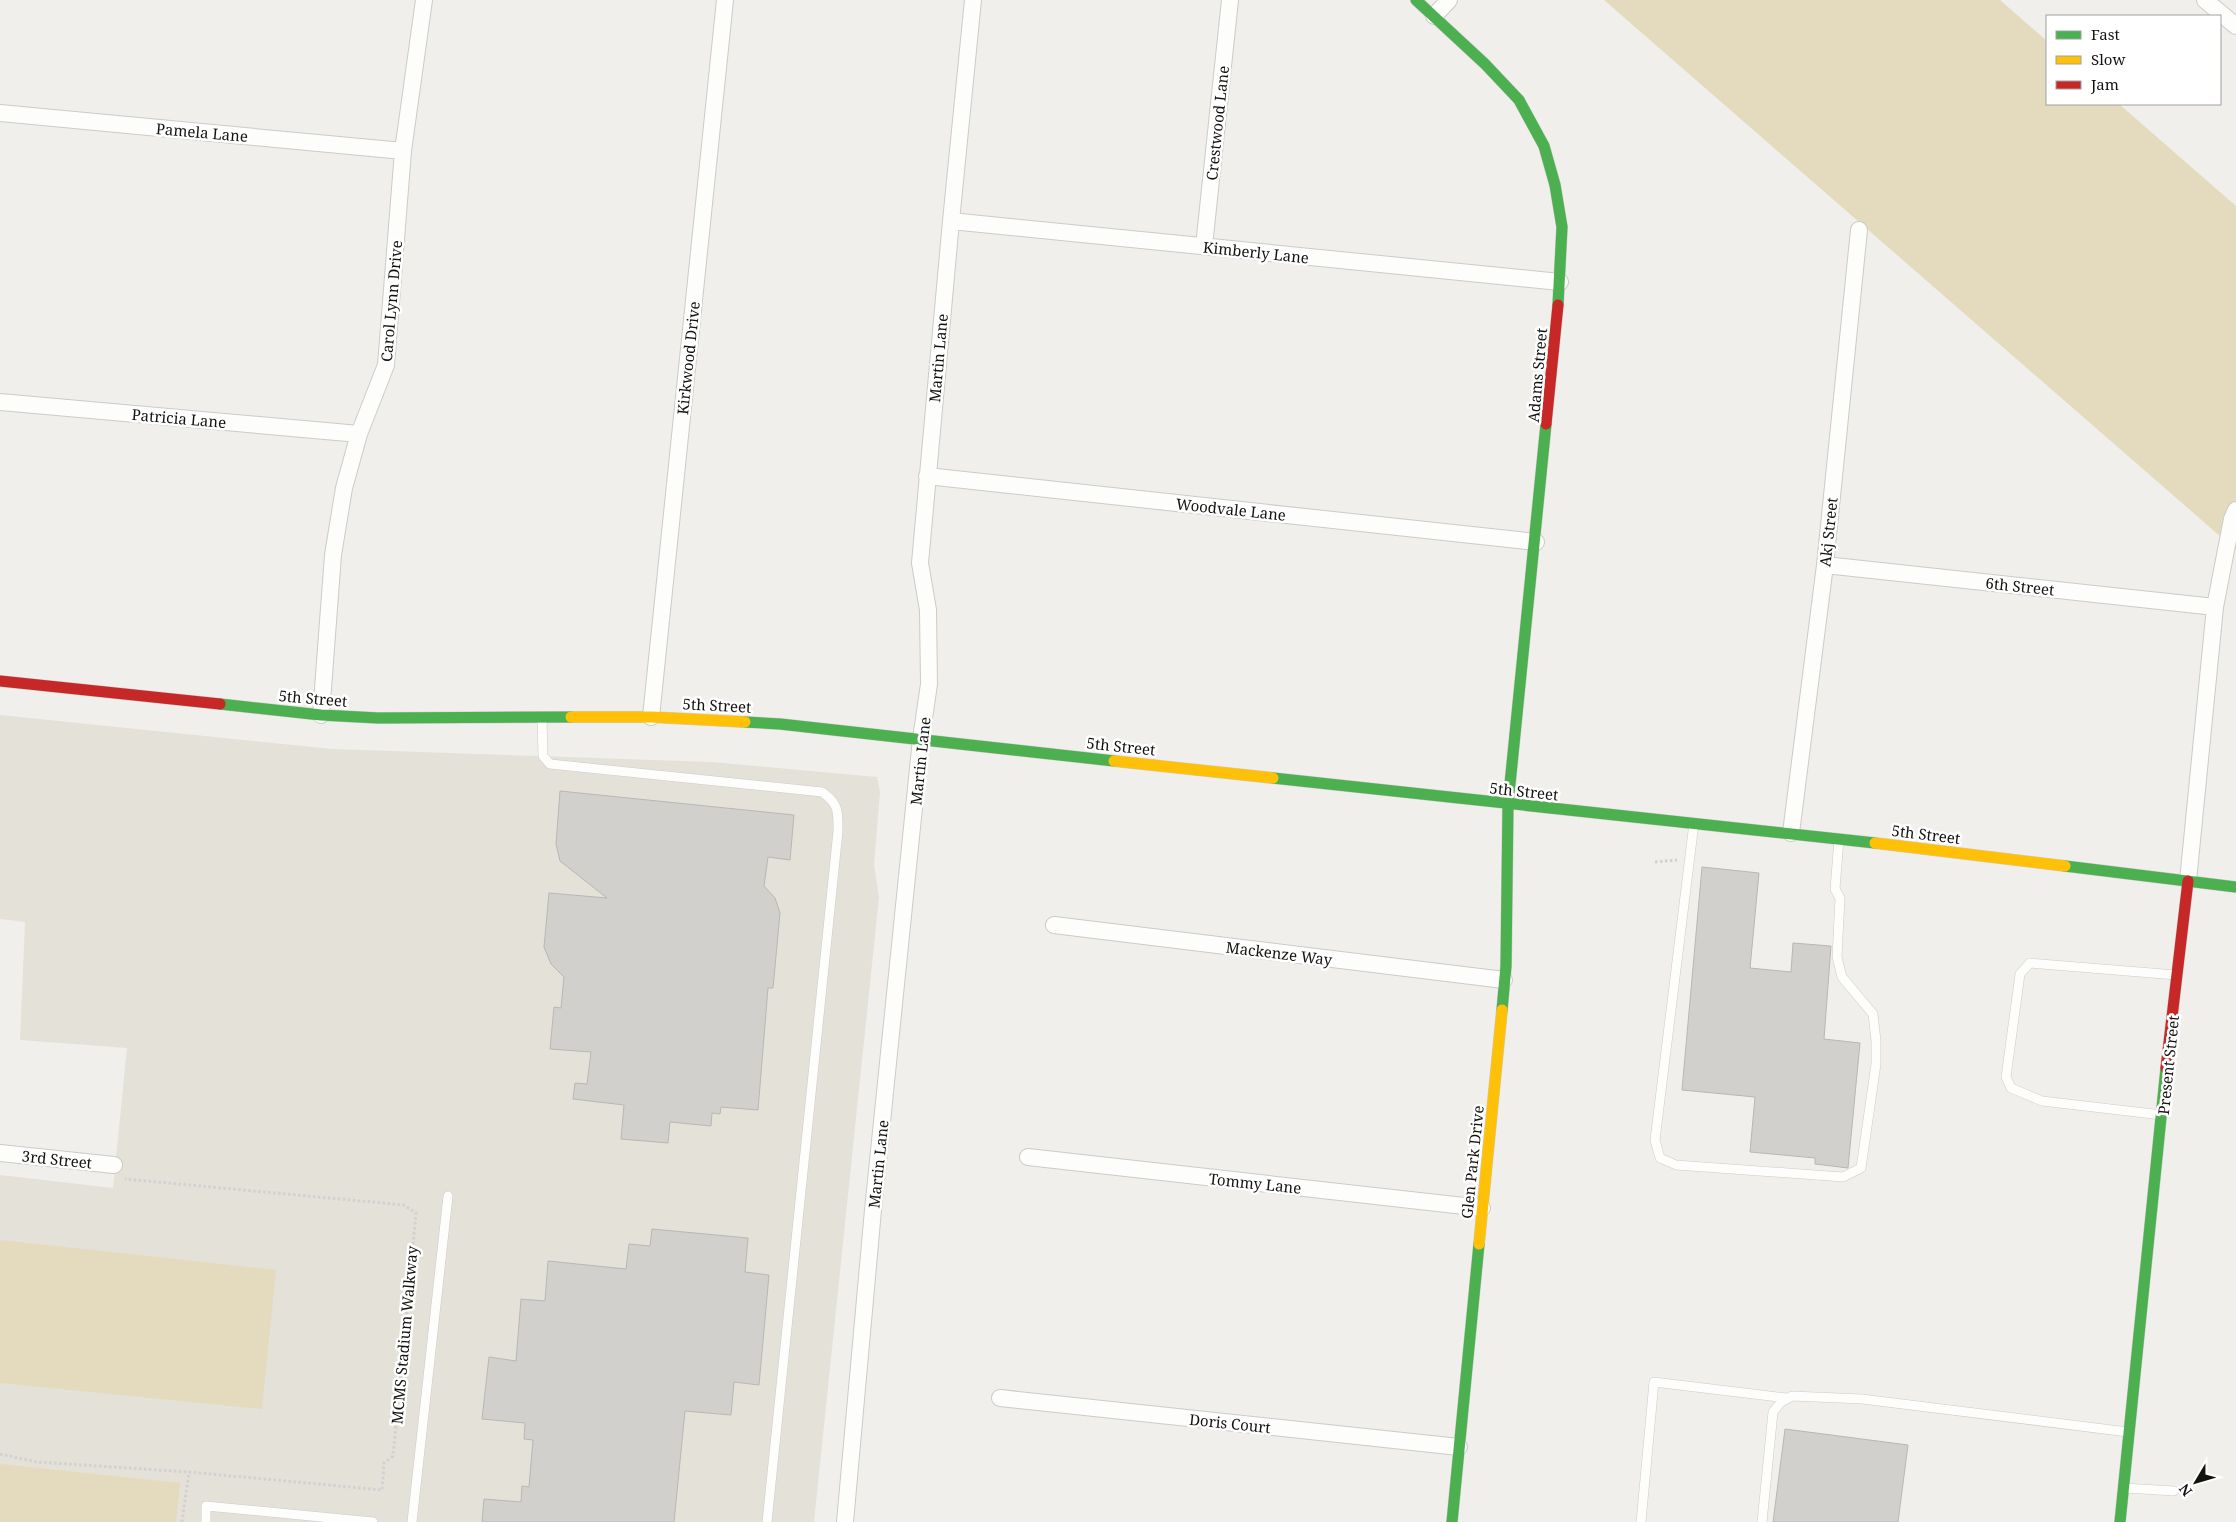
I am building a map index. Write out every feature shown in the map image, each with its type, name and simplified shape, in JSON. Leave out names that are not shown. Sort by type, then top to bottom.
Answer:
[{"type":"main road","name":"Adams Street","points":[[1416,0],[1485,64],[1519,100],[1544,146],[1555,185],[1562,227],[1560,282],[1536,542],[1508,804]]},
{"type":"main road","name":"5th Street","points":[[0,680],[321,715],[378,718],[651,717],[780,724],[1508,804],[1791,833],[2236,887]]},
{"type":"main road","name":"Glen Park Drive","points":[[1452,1522],[1504,980],[1508,804]]},
{"type":"main road","name":"Present Street","points":[[2120,1522],[2176,975],[2188,881]]},
{"type":"street","name":"Carol Lynn Drive","points":[[321,715],[333,555],[344,488],[359,434],[386,365],[403,151],[424,0]]},
{"type":"street","name":"Kirkwood Drive","points":[[651,717],[726,0]]},
{"type":"street","name":"Martin Lane","points":[[845,1522],[873,1210],[921,739],[929,684],[928,610],[920,563],[951,221],[974,0]]},
{"type":"street","name":"Crestwood Lane","points":[[1204,246],[1230,0]]},
{"type":"street","points":[[1434,16],[1449,0]]},
{"type":"street","points":[[2205,0],[2236,26]]},
{"type":"street","name":"Pamela Lane","points":[[0,113],[403,151]]},
{"type":"street","name":"Kimberly Lane","points":[[951,221],[1560,282]]},
{"type":"street","name":"Akj Street","points":[[1791,833],[1825,565],[1859,230]]},
{"type":"street","name":"Patricia Lane","points":[[0,402],[359,434]]},
{"type":"street","name":"Woodvale Lane","points":[[927,476],[1536,542]]},
{"type":"street","name":"Present Street","points":[[2188,881],[2215,607],[2232,520],[2236,510]]},
{"type":"street","name":"6th Street","points":[[1825,565],[2215,607]]},
{"type":"street","name":"Mackenze Way","points":[[1054,925],[1504,980]]},
{"type":"street","name":"3rd Street","points":[[0,1153],[116,1172]]},
{"type":"street","name":"Tommy Lane","points":[[1028,1158],[1482,1208]]},
{"type":"street","name":"Doris Court","points":[[1000,1398],[1459,1447]]},
{"type":"lane","points":[[542,718],[542,756],[550,764],[822,792],[834,800],[838,815],[838,831],[767,1522]]},
{"type":"lane","points":[[1694,824],[1655,1140],[1660,1158],[1676,1165],[1843,1177],[1861,1168],[1876,1064],[1876,1041],[1873,1014],[1842,977],[1837,957],[1840,898],[1836,889],[1839,839]]},
{"type":"lane","points":[[2163,1115],[2042,1101],[2011,1088],[2006,1077],[2020,974],[2030,963],[2176,975]]},
{"type":"lane","points":[[412,1522],[448,1196]]},
{"type":"lane","points":[[1641,1522],[1654,1382],[1786,1398]]},
{"type":"lane","points":[[1762,1522],[1773,1412],[1778,1404],[1792,1396],[1862,1399],[2129,1432]]},
{"type":"lane","points":[[2124,1488],[2174,1491]]},
{"type":"lane","points":[[206,1522],[206,1506],[373,1522]]},
{"type":"path","points":[[1655,862],[1690,859]]},
{"type":"path","name":"MCMS Stadium Walkway","points":[[0,1454],[37,1462],[189,1472],[382,1490],[384,1463],[393,1456],[416,1213],[404,1205],[116,1172]]},
{"type":"path","points":[[182,1522],[189,1472]]},
{"type":"shaded area","points":[[1604,0],[2000,0],[2046,40],[2046,105],[2120,105],[2236,206],[2236,550]]},
{"type":"shaded area","points":[[0,715],[332,749],[711,762],[877,777],[880,792],[874,865],[879,897],[814,1522],[0,1522],[0,1175],[113,1188],[127,1048],[20,1040],[25,922],[0,919]]},
{"type":"shaded area","points":[[0,1240],[276,1270],[262,1409],[0,1383]]},
{"type":"shaded area","points":[[0,1464],[180,1483],[176,1522],[0,1522]]},
{"type":"building","points":[[560,791],[794,815],[790,860],[768,857],[764,886],[775,898],[780,913],[773,988],[768,988],[758,1110],[721,1107],[720,1114],[712,1113],[711,1126],[670,1122],[668,1143],[621,1139],[624,1105],[573,1099],[575,1083],[587,1084],[591,1052],[550,1049],[554,1007],[561,1008],[564,977],[551,964],[544,947],[549,893],[607,898],[560,861],[556,844]]},
{"type":"building","points":[[1702,867],[1759,873],[1750,968],[1791,972],[1793,943],[1831,946],[1824,1039],[1860,1043],[1848,1168],[1815,1164],[1815,1158],[1750,1152],[1755,1097],[1682,1090]]},
{"type":"building","points":[[652,1229],[748,1238],[745,1272],[769,1275],[759,1385],[734,1382],[731,1415],[685,1411],[674,1522],[482,1522],[484,1499],[521,1502],[522,1486],[529,1487],[533,1440],[524,1439],[525,1423],[482,1419],[489,1357],[516,1361],[521,1299],[545,1301],[548,1261],[626,1269],[629,1244],[650,1246]]},
{"type":"building","points":[[1785,1429],[1908,1445],[1898,1522],[1773,1522]]},
{"type":"traffic: fast","points":[[1416,0],[1485,64],[1519,100],[1544,146],[1555,185],[1562,227],[1558,305]]},
{"type":"traffic: fast","points":[[1502,1010],[1506,966],[1508,804],[1546,424]]},
{"type":"traffic: fast","points":[[220,704],[321,715],[378,718],[571,717]]},
{"type":"traffic: fast","points":[[745,722],[780,724],[1114,761]]},
{"type":"traffic: fast","points":[[1273,778],[1875,843]]},
{"type":"traffic: fast","points":[[2065,866],[2236,887]]},
{"type":"traffic: fast","points":[[2120,1522],[2166,1068]]},
{"type":"traffic: fast","points":[[1452,1522],[1479,1244]]},
{"type":"traffic: slow","points":[[571,717],[651,717],[745,722]]},
{"type":"traffic: slow","points":[[1114,761],[1273,778]]},
{"type":"traffic: slow","points":[[1875,843],[2065,866]]},
{"type":"traffic: slow","points":[[1479,1244],[1502,1010]]},
{"type":"traffic: jam","points":[[1546,424],[1558,305]]},
{"type":"traffic: jam","points":[[0,681],[220,704]]},
{"type":"traffic: jam","points":[[2166,1068],[2188,881]]}]
